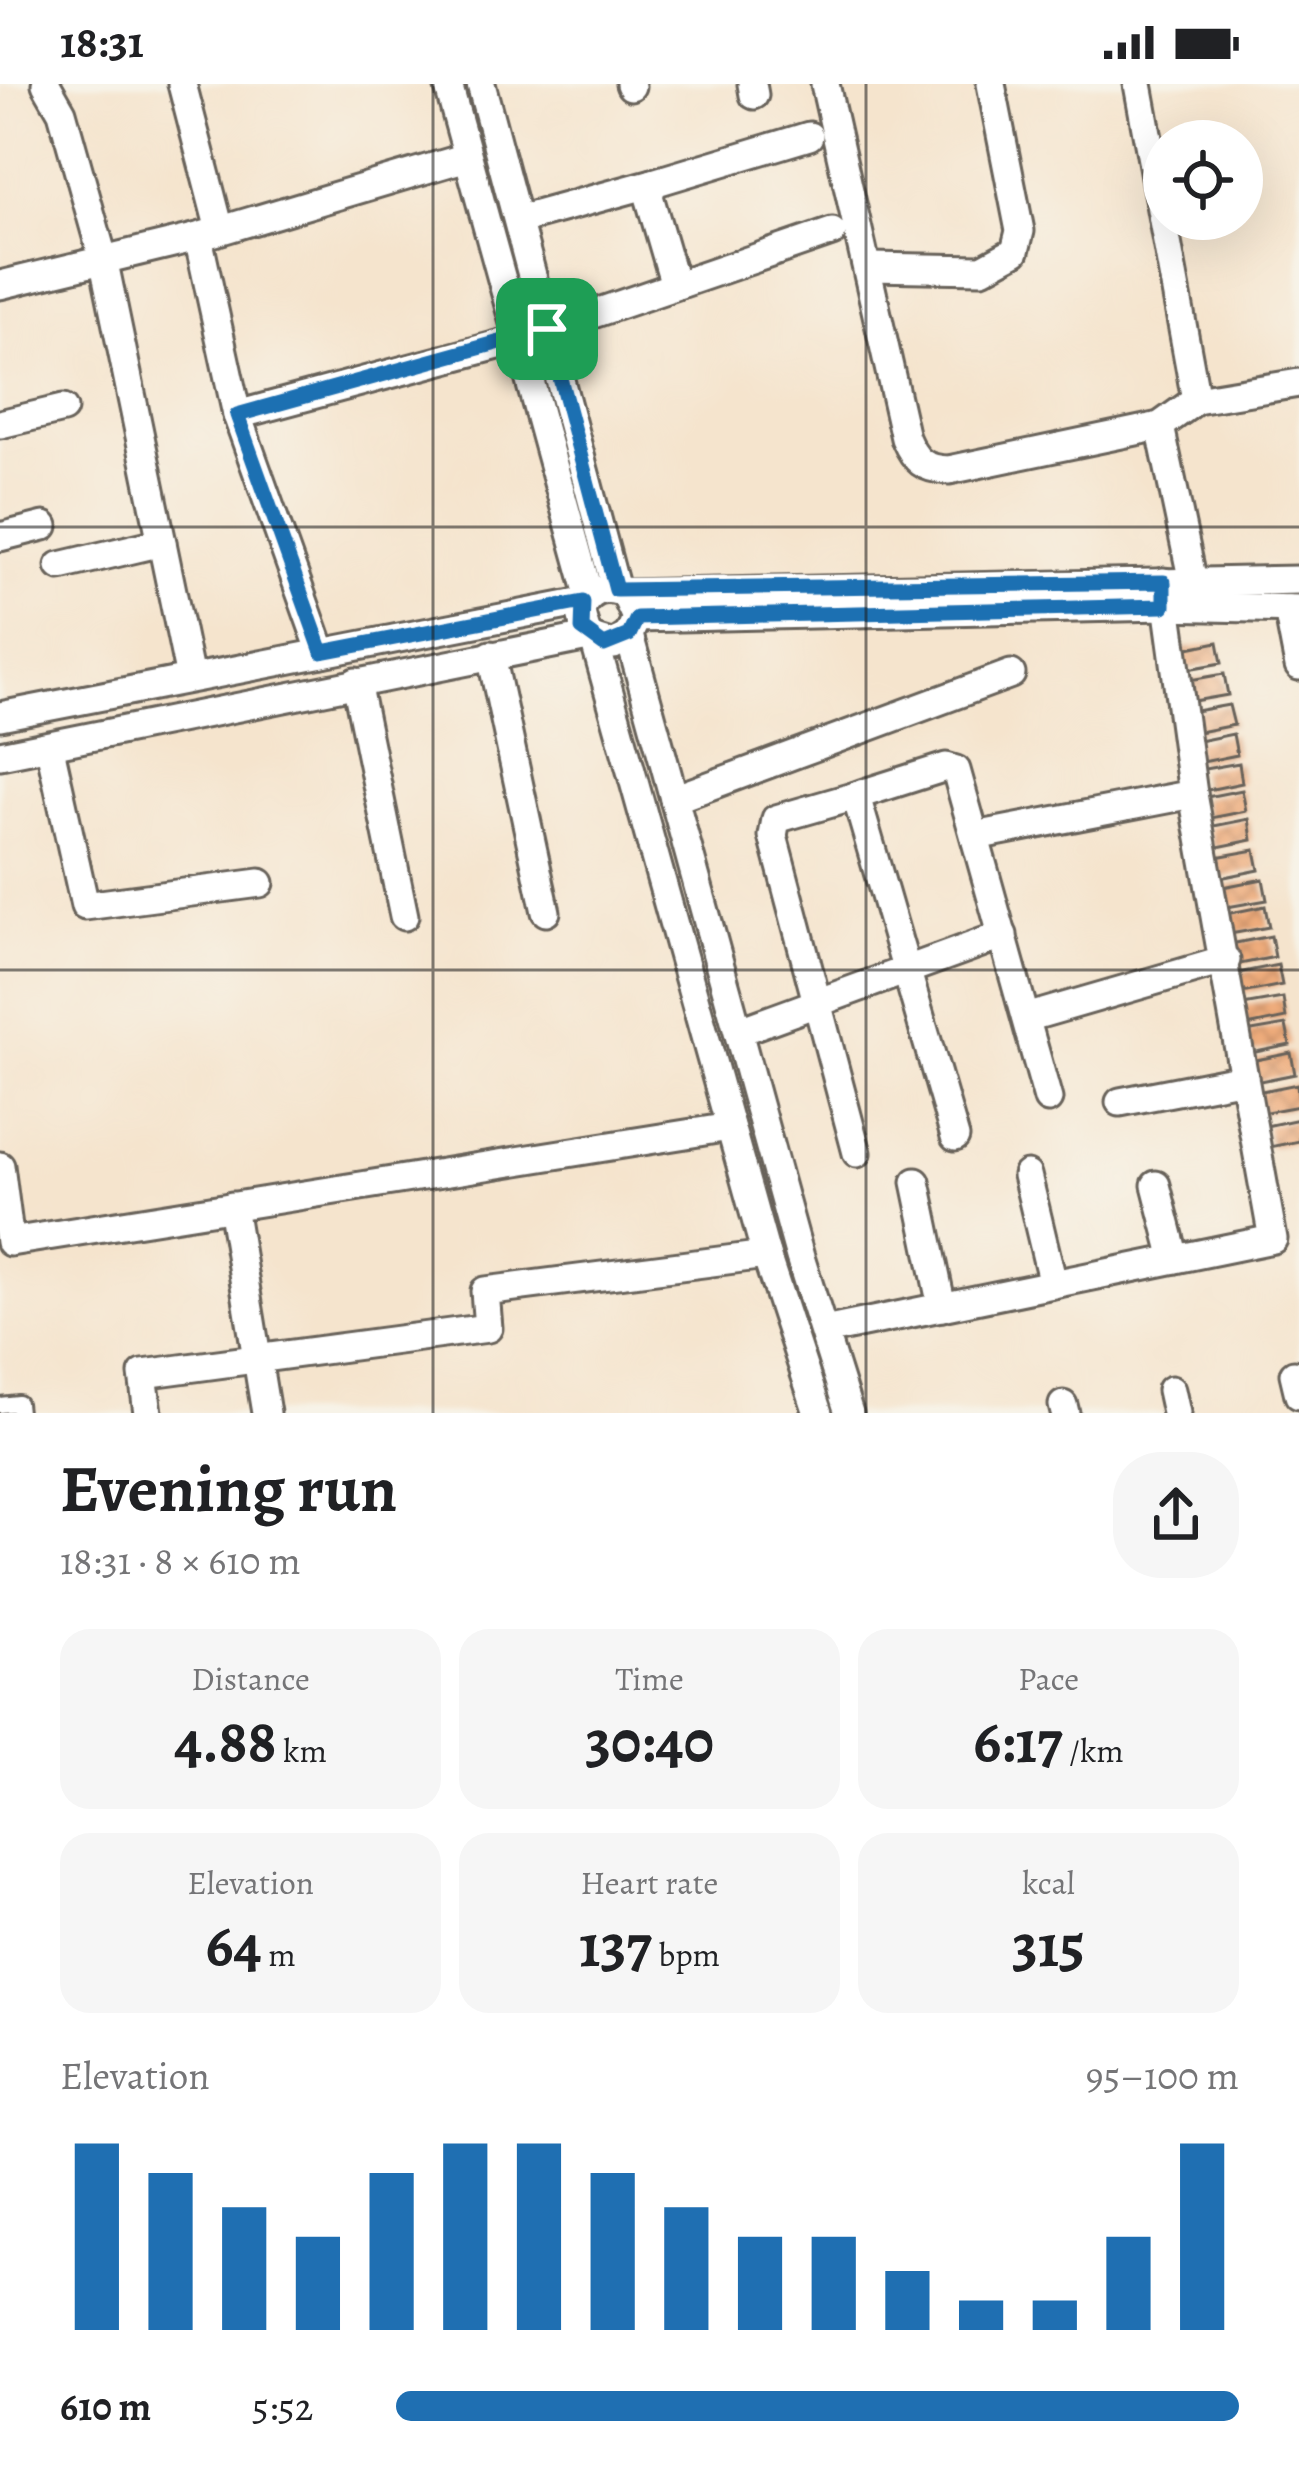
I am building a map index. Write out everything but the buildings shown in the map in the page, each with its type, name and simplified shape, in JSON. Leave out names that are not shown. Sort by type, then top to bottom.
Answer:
[{"type":"street","points":[[46,84],[62,112],[103,258],[190,678]]},
{"type":"street","points":[[182,84],[237,415],[322,652]]},
{"type":"street","points":[[448,84],[517,340],[613,606],[674,799],[848,1413]]},
{"type":"street","points":[[0,755],[491,656],[591,640],[614,645],[613,606],[547,329],[481,84]]},
{"type":"street","points":[[824,84],[905,438],[914,459],[929,469],[949,470],[1160,426],[1196,400],[1299,382]]},
{"type":"street","points":[[868,267],[982,269],[1015,250],[1020,231],[991,84]]},
{"type":"street","points":[[1138,84],[1196,400]]},
{"type":"street","points":[[518,220],[809,136]]},
{"type":"street","points":[[0,285],[209,233],[467,157]]},
{"type":"street","points":[[653,183],[649,196],[675,285]]},
{"type":"street","points":[[237,415],[517,340],[832,232]]},
{"type":"street","points":[[0,424],[63,409]]},
{"type":"street","points":[[824,1331],[1273,1238],[1193,794],[1160,426]]},
{"type":"street","points":[[0,537],[44,526]]},
{"type":"street","points":[[59,566],[161,542]]},
{"type":"street","points":[[0,716],[322,652],[613,606],[1174,590],[1299,580]]},
{"type":"street","points":[[1174,590],[1293,609],[1299,666]]},
{"type":"street","points":[[613,606],[580,620],[591,640],[766,1255],[818,1413]]},
{"type":"street","points":[[491,656],[546,912]]},
{"type":"street","points":[[674,799],[1011,674]]},
{"type":"street","points":[[356,682],[404,916]]},
{"type":"street","points":[[94,697],[103,737]]},
{"type":"street","points":[[50,748],[85,906],[260,883]]},
{"type":"street","points":[[856,1153],[772,836],[776,819],[946,767],[956,770],[1048,1099]]},
{"type":"street","points":[[975,836],[1193,794]]},
{"type":"street","points":[[856,796],[955,1137]]},
{"type":"street","points":[[740,1030],[1003,935]]},
{"type":"street","points":[[1026,1018],[1226,960]]},
{"type":"street","points":[[1120,1102],[1244,1078]]},
{"type":"street","points":[[0,1166],[10,1242],[730,1127]]},
{"type":"street","points":[[1027,1174],[1053,1284]]},
{"type":"street","points":[[916,1183],[942,1307]]},
{"type":"street","points":[[1156,1185],[1175,1259]]},
{"type":"street","points":[[232,1207],[266,1413]]},
{"type":"street","points":[[148,1413],[142,1374],[488,1328],[485,1291],[766,1255]]},
{"type":"lane","points":[[0,1406],[18,1402],[19,1413]]},
{"type":"route","points":[[547,329],[616,590],[1164,582],[1164,606],[972,614],[637,618],[622,641],[604,645],[582,629],[583,602],[322,652],[237,415],[547,329]]}]
